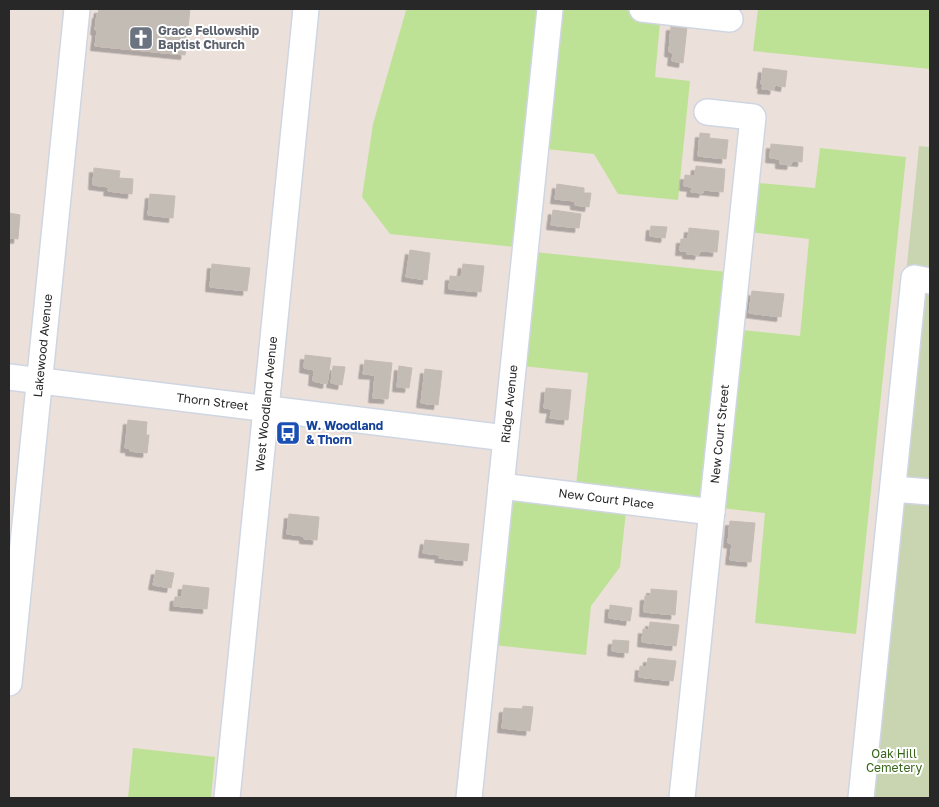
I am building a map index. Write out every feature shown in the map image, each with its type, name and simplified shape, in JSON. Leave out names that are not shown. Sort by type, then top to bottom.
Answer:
[{"type":"street","name":"Lakewood Avenue","points":[[9,683],[77,9]]},
{"type":"street","name":"West Woodland Avenue","points":[[227,798],[306,9]]},
{"type":"street","name":"Ridge Avenue","points":[[469,798],[550,9]]},
{"type":"street","points":[[642,9],[730,19]]},
{"type":"street","name":"New Court Street","points":[[682,798],[753,117],[707,112]]},
{"type":"street","points":[[861,798],[914,278],[930,281]]},
{"type":"street","name":"Thorn Street","points":[[9,377],[506,438]]},
{"type":"street","name":"New Court Place","points":[[501,486],[712,512]]},
{"type":"street","points":[[893,489],[930,492]]},
{"type":"green space","points":[[406,9],[642,9],[661,11],[655,77],[690,81],[678,200],[618,194],[594,154],[536,148],[525,248],[390,234],[362,197],[373,124]]},
{"type":"green space","points":[[758,9],[930,9],[930,69],[753,51]]},
{"type":"green space","name":"Oak Hill Cemetery","points":[[919,146],[930,147],[930,798],[853,798]]},
{"type":"green space","points":[[820,148],[906,157],[856,634],[755,623],[765,513],[713,507],[627,502],[620,567],[591,606],[586,655],[484,644],[501,486],[575,495],[588,373],[513,365],[525,251],[737,273],[732,329],[800,336],[809,239],[741,231],[747,182],[815,188]]},
{"type":"green space","points":[[133,748],[215,757],[211,798],[128,798]]},
{"type":"building","name":"Grace Fellowship Baptist Church","points":[[99,9],[190,9],[185,55],[95,46],[97,31],[95,30]]},
{"type":"building","points":[[671,26],[687,27],[683,63],[672,61],[673,53],[669,52]]},
{"type":"building","points":[[763,68],[787,71],[785,87],[775,85],[774,90],[762,89]]},
{"type":"building","points":[[700,133],[710,134],[709,138],[728,140],[726,159],[698,156]]},
{"type":"building","points":[[771,144],[803,147],[802,162],[792,161],[791,165],[780,164],[780,159],[770,158]]},
{"type":"building","points":[[696,166],[725,169],[723,192],[704,190],[703,193],[691,192],[692,187],[684,186],[685,175],[695,176]]},
{"type":"building","points":[[94,168],[120,171],[119,178],[133,179],[132,194],[108,191],[109,187],[93,185]]},
{"type":"building","points":[[557,184],[584,188],[584,193],[591,193],[589,207],[575,205],[575,201],[555,199]]},
{"type":"building","points":[[150,194],[175,196],[173,218],[148,215]]},
{"type":"building","points":[[553,210],[581,214],[579,228],[551,225]]},
{"type":"building","points":[[9,213],[20,215],[18,239],[9,238]]},
{"type":"building","points":[[651,226],[667,227],[665,238],[650,236]]},
{"type":"building","points":[[689,228],[719,231],[717,252],[700,251],[699,255],[680,251],[681,239],[688,239]]},
{"type":"building","points":[[410,250],[430,253],[427,280],[406,277]]},
{"type":"building","points":[[212,264],[250,268],[247,291],[210,287]]},
{"type":"building","points":[[463,264],[484,266],[481,292],[449,289],[450,276],[461,277]]},
{"type":"building","points":[[752,291],[784,294],[781,317],[749,313]]},
{"type":"building","points":[[305,355],[331,358],[327,384],[313,381],[314,370],[304,368]]},
{"type":"building","points":[[365,360],[392,363],[388,399],[373,398],[375,375],[363,374]]},
{"type":"building","points":[[333,366],[345,367],[342,385],[331,383]]},
{"type":"building","points":[[399,366],[412,368],[409,388],[397,387]]},
{"type":"building","points":[[425,369],[442,371],[438,405],[421,403]]},
{"type":"building","points":[[546,388],[571,390],[568,420],[550,418],[552,409],[544,408]]},
{"type":"building","points":[[128,420],[147,422],[146,435],[149,435],[147,453],[130,451],[130,448],[125,448]]},
{"type":"building","points":[[289,514],[319,517],[317,540],[304,539],[304,536],[287,534]]},
{"type":"building","points":[[730,521],[755,523],[751,562],[730,560],[732,544],[728,543]]},
{"type":"building","points":[[425,540],[469,544],[467,561],[439,558],[440,555],[423,553]]},
{"type":"building","points":[[156,570],[174,573],[171,588],[153,585]]},
{"type":"building","points":[[183,585],[209,588],[207,609],[174,606],[175,597],[182,597]]},
{"type":"building","points":[[651,589],[677,591],[675,615],[644,612],[645,596],[651,596]]},
{"type":"building","points":[[610,605],[632,608],[630,621],[609,618]]},
{"type":"building","points":[[650,622],[679,625],[676,646],[642,642],[643,629],[649,630]]},
{"type":"building","points":[[613,640],[629,641],[628,653],[612,651]]},
{"type":"building","points":[[648,658],[676,661],[673,681],[639,677],[640,666],[647,667]]},
{"type":"building","points":[[523,706],[533,707],[530,731],[502,728],[504,708],[522,709]]},
{"type":"place","name":"Grace Fellowship Baptist Church","points":[[141,38]]},
{"type":"place","name":"W. Woodland & Thorn","points":[[288,433]]}]
